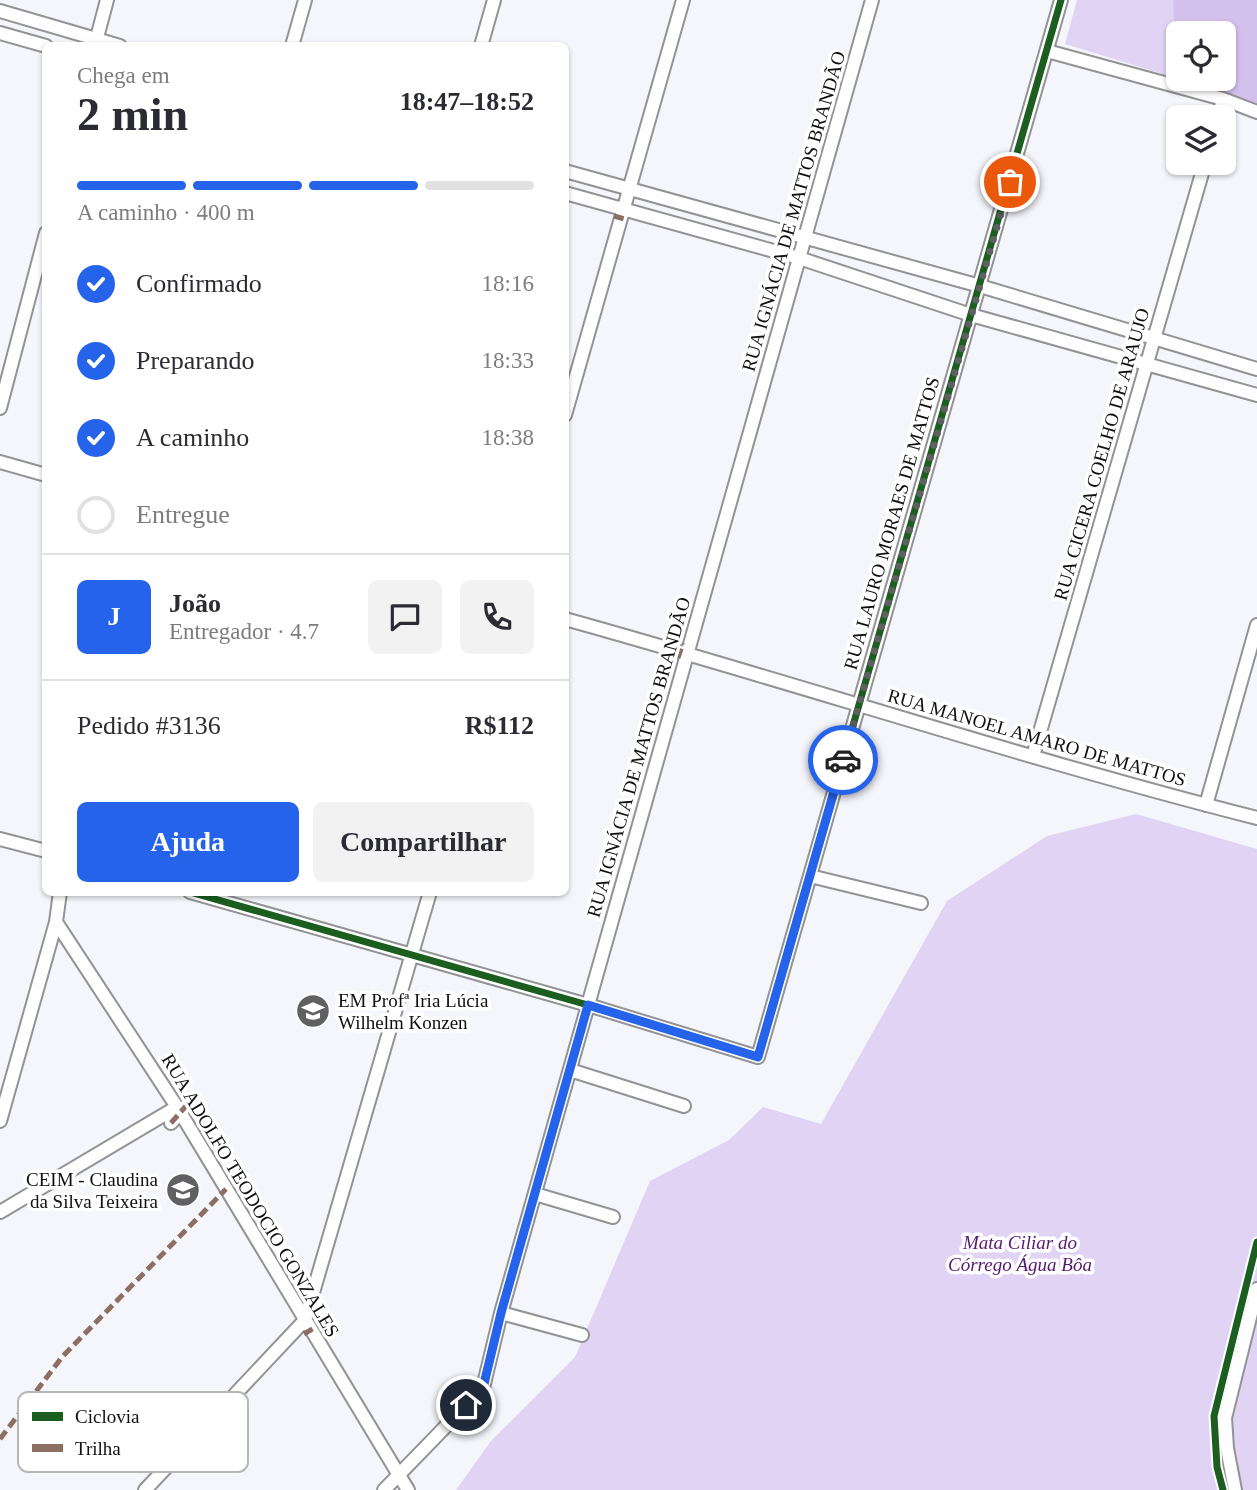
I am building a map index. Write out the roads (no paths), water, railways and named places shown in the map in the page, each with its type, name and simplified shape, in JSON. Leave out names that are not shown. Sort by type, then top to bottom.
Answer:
[{"type":"street","points":[[0,11],[96,42],[107,0]]},
{"type":"street","points":[[293,42],[305,0]]},
{"type":"street","points":[[482,42],[494,0]]},
{"type":"street","points":[[569,401],[683,0]]},
{"type":"street","name":"RUA IGNÁCIA DE MATTOS BRANDÃO","points":[[384,1490],[483,1388],[501,1313],[570,1070],[581,1003],[872,0]]},
{"type":"street","name":"RUA LAURO MORAES DE MATTOS","points":[[581,1003],[758,1057],[1061,0]]},
{"type":"street","points":[[0,33],[42,45]]},
{"type":"street","points":[[1047,51],[1223,99],[1257,112]]},
{"type":"street","points":[[1221,105],[1223,99]]},
{"type":"street","points":[[569,172],[979,286],[1257,369]]},
{"type":"street","name":"RUA CICERA COELHO DE ARAUJO","points":[[1033,755],[1202,175]]},
{"type":"street","points":[[569,195],[622,216],[799,258],[971,315],[1257,396]]},
{"type":"street","points":[[0,408],[42,248]]},
{"type":"street","points":[[0,462],[42,474]]},
{"type":"street","name":"RUA MANOEL AMARO DE MATTOS","points":[[569,621],[682,651],[859,706],[1257,818]]},
{"type":"street","points":[[1206,805],[1257,625]]},
{"type":"street","points":[[0,839],[42,851]]},
{"type":"street","points":[[810,876],[921,903]]},
{"type":"street","points":[[0,1121],[56,922],[59,896]]},
{"type":"street","points":[[217,896],[238,899],[581,1003]]},
{"type":"street","points":[[244,1392],[309,1327],[429,896]]},
{"type":"street","name":"RUA ADOLFO TEODOCIO GONZALES","points":[[56,922],[178,1112],[408,1490]]},
{"type":"street","points":[[570,1070],[684,1106]]},
{"type":"street","points":[[0,1212],[178,1112]]},
{"type":"street","points":[[535,1194],[613,1217]]},
{"type":"street","points":[[1235,1490],[1224,1418],[1257,1289]]},
{"type":"street","points":[[501,1313],[582,1335]]},
{"type":"street","points":[[145,1490],[163,1472]]},
{"type":"place","name":"EM Profª Iria Lúcia Wilhelm Konzen","points":[[313,1011]]},
{"type":"place","name":"CEIM - Claudina da Silva Teixeira","points":[[183,1190]]},
{"type":"park label","name":"Mata Ciliar do Córrego Água Bôa","points":[[1020,1253]]}]
